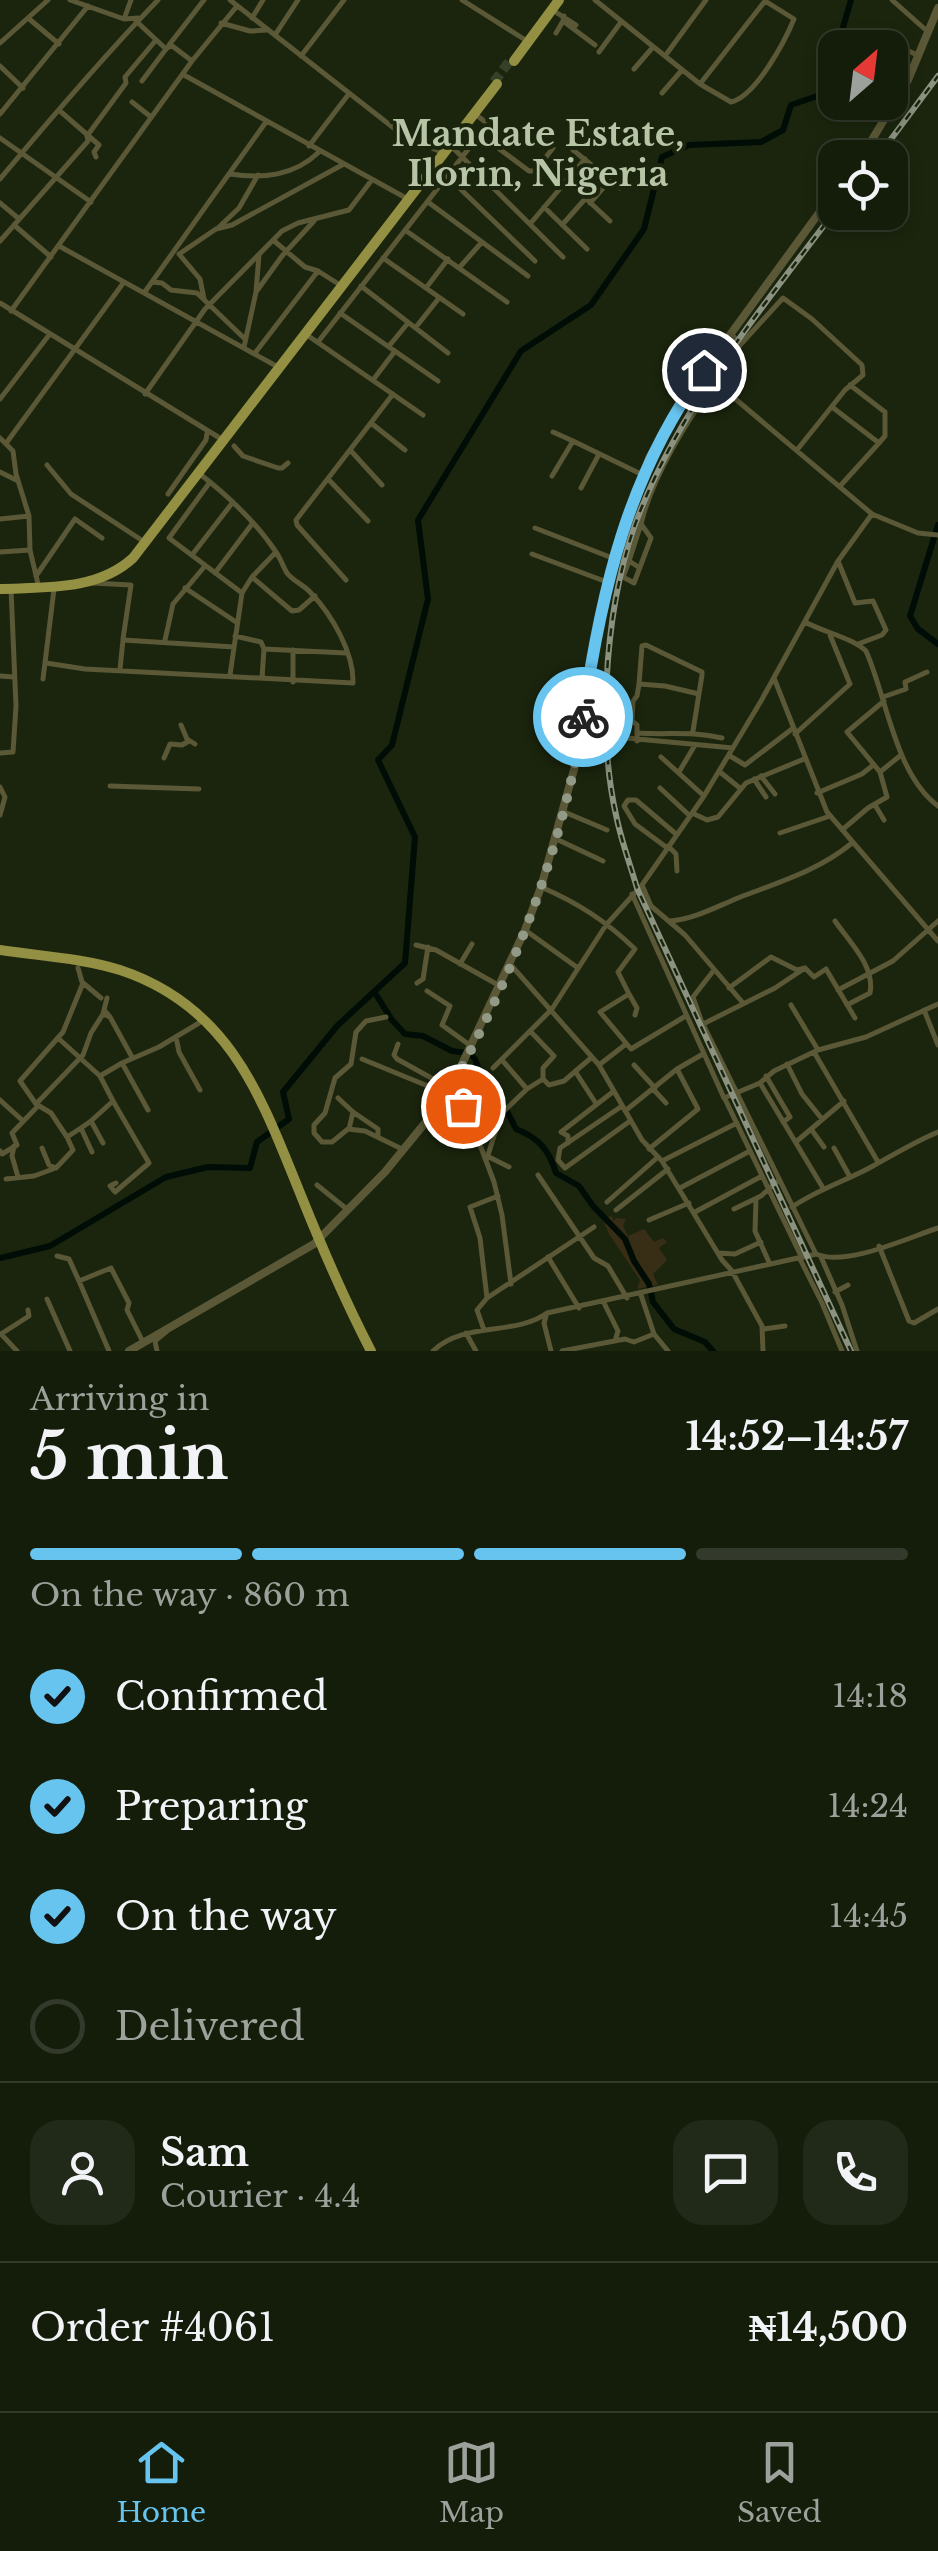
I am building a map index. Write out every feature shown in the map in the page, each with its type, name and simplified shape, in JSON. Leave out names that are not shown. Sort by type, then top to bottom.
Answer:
[{"type":"main road","points":[[512,60],[555,3]]},
{"type":"main road","points":[[4,588],[84,583],[120,569],[133,558],[227,442],[278,367],[496,83],[475,114],[442,154]]},
{"type":"main road","points":[[4,588],[37,580],[87,578],[108,571],[132,554],[227,442],[407,199]]},
{"type":"main road","points":[[0,952],[142,986],[199,1023],[222,1047],[268,1124]]},
{"type":"main road","points":[[0,952],[119,970],[169,993],[227,1043],[248,1073],[316,1242],[368,1351]]},
{"type":"street","points":[[0,43],[48,0]]},
{"type":"street","points":[[70,0],[124,19],[138,19],[156,40],[192,61]]},
{"type":"street","points":[[124,19],[131,0]]},
{"type":"street","points":[[0,179],[60,112],[107,51],[158,0]]},
{"type":"street","points":[[142,81],[204,0]]},
{"type":"street","points":[[230,0],[348,95],[420,145],[442,154],[463,156],[562,257]]},
{"type":"street","points":[[252,18],[263,0]]},
{"type":"street","points":[[275,35],[298,0]]},
{"type":"street","points":[[301,56],[344,0]]},
{"type":"street","points":[[462,0],[526,41]]},
{"type":"street","points":[[595,0],[700,84],[735,102],[763,74],[794,20],[764,0],[700,84]]},
{"type":"street","points":[[665,56],[706,0]]},
{"type":"street","points":[[892,0],[928,31]]},
{"type":"street","points":[[555,3],[563,19],[597,48],[621,22]]},
{"type":"street","points":[[0,114],[88,6]]},
{"type":"street","points":[[11,311],[192,61],[237,6]]},
{"type":"street","points":[[871,140],[919,56],[938,8]]},
{"type":"street","points":[[28,18],[59,44]]},
{"type":"street","points":[[574,27],[581,18]]},
{"type":"street","points":[[556,33],[563,19]]},
{"type":"street","points":[[221,23],[250,31],[268,30]]},
{"type":"street","points":[[0,240],[88,141],[87,136],[126,83],[125,77],[156,40]]},
{"type":"street","points":[[634,69],[653,47]]},
{"type":"street","points":[[908,51],[919,56]]},
{"type":"street","points":[[0,66],[23,88]]},
{"type":"street","points":[[662,93],[682,70]]},
{"type":"street","points":[[184,74],[407,199]]},
{"type":"street","points":[[309,146],[348,95]]},
{"type":"street","points":[[0,101],[6,106]]},
{"type":"street","points":[[132,102],[152,117]]},
{"type":"street","points":[[60,112],[99,145],[94,152],[96,158]]},
{"type":"street","points":[[475,114],[501,134],[496,146],[529,171],[535,170],[553,148]]},
{"type":"street","points":[[144,293],[266,122]]},
{"type":"street","points":[[0,138],[91,202]]},
{"type":"street","points":[[318,342],[474,143]]},
{"type":"street","points":[[573,150],[620,188]]},
{"type":"street","points":[[230,174],[267,177],[296,170],[319,152]]},
{"type":"street","points":[[530,224],[585,160]]},
{"type":"street","points":[[216,229],[342,164]]},
{"type":"street","points":[[172,256],[216,229],[239,208],[258,175]]},
{"type":"street","points":[[447,176],[535,261]]},
{"type":"street","points":[[566,180],[610,221]]},
{"type":"street","points":[[562,226],[610,180]]},
{"type":"street","points":[[145,394],[206,304],[273,240],[288,226],[349,210],[371,181]]},
{"type":"street","points":[[428,202],[528,276]]},
{"type":"street","points":[[0,203],[51,257]]},
{"type":"street","points":[[544,208],[587,248]]},
{"type":"street","points":[[79,1281],[112,1268],[129,1303],[127,1310],[137,1348],[316,1242],[404,1150],[447,1090],[500,986],[542,887],[575,766],[607,582],[643,475],[667,424],[818,212]]},
{"type":"street","points":[[256,292],[316,218]]},
{"type":"street","points":[[405,230],[507,302]]},
{"type":"street","points":[[273,240],[305,267],[338,283]]},
{"type":"street","points":[[458,268],[482,242]]},
{"type":"street","points":[[58,246],[278,367]]},
{"type":"street","points":[[180,254],[200,279],[206,304]]},
{"type":"street","points":[[244,348],[256,292],[258,255]]},
{"type":"street","points":[[383,258],[462,314]]},
{"type":"street","points":[[426,288],[448,260]]},
{"type":"street","points":[[254,354],[318,271]]},
{"type":"street","points":[[8,442],[124,282]]},
{"type":"street","points":[[152,282],[171,290],[197,293],[245,339]]},
{"type":"street","points":[[361,286],[448,353]]},
{"type":"street","points":[[415,328],[438,298]]},
{"type":"street","points":[[641,524],[651,536],[634,583],[624,579],[629,561],[641,524],[656,479],[718,382],[718,374],[782,298],[861,362],[863,374],[850,384],[797,450]]},
{"type":"street","points":[[1,305],[227,442],[243,456],[278,468],[288,462]]},
{"type":"street","points":[[340,313],[438,382]]},
{"type":"street","points":[[372,380],[408,323]]},
{"type":"street","points":[[730,333],[741,344]]},
{"type":"street","points":[[0,399],[49,335]]},
{"type":"street","points":[[307,335],[424,415]]},
{"type":"street","points":[[718,382],[756,419],[872,514],[918,533],[936,535]]},
{"type":"street","points":[[840,486],[885,436],[885,412],[850,384]]},
{"type":"street","points":[[346,580],[296,522],[393,394]]},
{"type":"street","points":[[832,406],[879,443]]},
{"type":"street","points":[[371,423],[405,450]]},
{"type":"street","points":[[168,494],[206,440],[206,430]]},
{"type":"street","points":[[552,432],[643,475]]},
{"type":"street","points":[[0,438],[13,451],[29,516],[30,550],[37,580]]},
{"type":"street","points":[[552,476],[572,441]]},
{"type":"street","points":[[352,451],[382,485]]},
{"type":"street","points":[[581,488],[598,456]]},
{"type":"street","points":[[47,466],[74,496],[143,542]]},
{"type":"street","points":[[0,472],[18,481]]},
{"type":"street","points":[[46,663],[352,684],[354,676],[334,622],[314,596],[289,576],[276,552],[233,502],[200,474]]},
{"type":"street","points":[[329,480],[368,521]]},
{"type":"street","points":[[210,482],[169,536],[242,593]]},
{"type":"street","points":[[192,556],[233,502]]},
{"type":"street","points":[[493,1068],[552,1009],[606,925],[642,885],[704,796],[838,560],[872,514]]},
{"type":"street","points":[[0,520],[29,516]]},
{"type":"street","points":[[37,580],[75,519],[102,538]]},
{"type":"street","points":[[216,572],[252,524]]},
{"type":"street","points":[[535,528],[614,560]]},
{"type":"street","points":[[0,552],[30,550]]},
{"type":"street","points":[[230,674],[242,593],[276,552]]},
{"type":"street","points":[[532,554],[607,582]]},
{"type":"street","points":[[838,560],[855,603],[873,601],[886,630],[885,634],[858,644]]},
{"type":"street","points":[[629,561],[640,568]]},
{"type":"street","points":[[165,641],[173,604],[205,566]]},
{"type":"street","points":[[252,577],[292,610],[299,610],[314,596]]},
{"type":"street","points":[[84,583],[130,585],[120,669]]},
{"type":"street","points":[[44,679],[54,586]]},
{"type":"street","points":[[0,753],[14,750],[14,677],[4,588]]},
{"type":"street","points":[[185,588],[236,622]]},
{"type":"street","points":[[804,621],[866,651],[901,755],[938,806]]},
{"type":"street","points":[[730,755],[746,765],[850,684],[830,635]]},
{"type":"street","points":[[234,636],[261,642],[262,678]]},
{"type":"street","points":[[123,640],[234,646]]},
{"type":"street","points":[[637,737],[632,704],[640,684],[644,644],[700,670],[693,732]]},
{"type":"street","points":[[264,648],[346,653]]},
{"type":"street","points":[[292,682],[293,650]]},
{"type":"street","points":[[842,830],[887,797],[880,772],[847,730],[884,699],[906,689],[905,682],[927,672]]},
{"type":"street","points":[[0,676],[14,677]]},
{"type":"street","points":[[774,678],[817,793],[830,816],[938,941]]},
{"type":"street","points":[[609,679],[607,703],[616,737],[678,736],[693,732],[722,738]]},
{"type":"street","points":[[640,684],[699,694]]},
{"type":"street","points":[[164,758],[168,746],[192,743],[181,725]]},
{"type":"street","points":[[637,737],[734,748]]},
{"type":"street","points":[[679,772],[696,744]]},
{"type":"street","points":[[880,772],[901,755]]},
{"type":"street","points":[[662,757],[704,796]]},
{"type":"street","points":[[660,788],[690,814],[706,820],[718,818],[754,779],[804,759]]},
{"type":"street","points":[[817,793],[873,766]]},
{"type":"street","points":[[720,771],[741,789]]},
{"type":"street","points":[[761,776],[775,794]]},
{"type":"street","points":[[754,779],[766,797]]},
{"type":"street","points":[[110,786],[199,790]]},
{"type":"street","points":[[0,787],[5,798],[0,816]]},
{"type":"street","points":[[676,834],[636,800],[628,800],[624,806],[630,819],[676,854],[678,871]]},
{"type":"street","points":[[874,805],[884,820]]},
{"type":"street","points":[[562,812],[608,830]]},
{"type":"street","points":[[780,833],[830,816]]},
{"type":"street","points":[[554,838],[604,861]]},
{"type":"street","points":[[642,885],[652,906],[678,923],[809,872],[852,843]]},
{"type":"street","points":[[542,887],[576,902],[635,949],[618,972],[637,1008],[635,1015]]},
{"type":"street","points":[[632,894],[842,1351]]},
{"type":"street","points":[[838,990],[871,975],[912,947],[938,920]]},
{"type":"street","points":[[835,922],[871,975],[870,993],[846,1005]]},
{"type":"street","points":[[678,923],[744,1004]]},
{"type":"street","points":[[525,930],[578,968]]},
{"type":"street","points":[[460,964],[472,944]]},
{"type":"street","points":[[416,945],[500,986]]},
{"type":"street","points":[[418,983],[428,948]]},
{"type":"street","points":[[728,988],[771,957],[797,970],[806,968]]},
{"type":"street","points":[[510,964],[599,1064],[648,1149],[668,1168],[722,1260],[732,1270],[764,1330],[763,1351]]},
{"type":"street","points":[[78,968],[83,983],[104,1007],[132,1057]]},
{"type":"street","points":[[702,1024],[806,968]]},
{"type":"street","points":[[806,968],[814,977],[824,968],[828,970],[855,1018]]},
{"type":"street","points":[[714,970],[693,997],[702,1024],[819,1256],[842,1305],[857,1351]]},
{"type":"street","points":[[6,1180],[56,1168],[73,1150],[51,1113],[37,1105],[20,1081],[58,1038],[83,983]]},
{"type":"street","points":[[427,991],[450,1006],[442,1024],[469,1051]]},
{"type":"street","points":[[629,994],[600,1012],[626,1044],[635,1049],[685,1016]]},
{"type":"street","points":[[724,1098],[760,1083],[787,1064],[816,1051],[866,1037],[938,1004]]},
{"type":"street","points":[[792,1005],[879,1163]]},
{"type":"street","points":[[18,1177],[12,1156],[17,1142],[12,1133],[81,1056],[104,1007]]},
{"type":"street","points":[[924,1010],[938,1045]]},
{"type":"street","points":[[352,1112],[349,1129],[332,1142],[322,1142],[314,1133],[331,1087],[354,1057],[356,1032],[366,1022],[386,1017]]},
{"type":"street","points":[[100,1076],[199,1023]]},
{"type":"street","points":[[531,1032],[553,1054],[542,1070],[543,1080]]},
{"type":"street","points":[[58,1038],[100,1076],[148,1163],[115,1192],[110,1186],[116,1183]]},
{"type":"street","points":[[176,1038],[178,1052],[200,1090]]},
{"type":"street","points":[[398,1044],[394,1055],[397,1059],[447,1090],[468,1114],[498,1196],[512,1284]]},
{"type":"street","points":[[599,1064],[626,1044]]},
{"type":"street","points":[[540,1053],[548,1062]]},
{"type":"street","points":[[630,1121],[565,1168],[558,1160],[559,1150],[568,1143],[703,1054]]},
{"type":"street","points":[[543,1080],[558,1083],[592,1058]]},
{"type":"street","points":[[362,1059],[440,1091],[447,1090]]},
{"type":"street","points":[[502,1060],[526,1090]]},
{"type":"street","points":[[122,1063],[148,1110]]},
{"type":"street","points":[[787,1064],[802,1094],[822,1119]]},
{"type":"street","points":[[634,1065],[666,1103]]},
{"type":"street","points":[[648,1149],[698,1110],[677,1069]]},
{"type":"street","points":[[575,1071],[596,1103]]},
{"type":"street","points":[[766,1076],[790,1117],[782,1122]]},
{"type":"street","points":[[486,1156],[501,1114],[543,1080]]},
{"type":"street","points":[[760,1083],[824,1188]]},
{"type":"street","points":[[568,1143],[568,1136],[561,1132],[614,1091]]},
{"type":"street","points":[[338,1098],[378,1129],[378,1137]]},
{"type":"street","points":[[0,1100],[23,1121]]},
{"type":"street","points":[[67,1137],[112,1101]]},
{"type":"street","points":[[797,1141],[844,1101]]},
{"type":"street","points":[[91,1121],[103,1142]]},
{"type":"street","points":[[607,1202],[660,1159],[737,1123]]},
{"type":"street","points":[[81,1128],[92,1152]]},
{"type":"street","points":[[349,1129],[404,1150]]},
{"type":"street","points":[[811,1129],[824,1146]]},
{"type":"street","points":[[792,1207],[938,1132]]},
{"type":"street","points":[[1,1153],[14,1146]]},
{"type":"street","points":[[42,1148],[49,1165],[56,1168]]},
{"type":"street","points":[[834,1148],[850,1177]]},
{"type":"street","points":[[680,1188],[750,1151]]},
{"type":"street","points":[[486,1156],[506,1166],[505,1174]]},
{"type":"street","points":[[616,1210],[668,1168]]},
{"type":"street","points":[[538,1174],[594,1258],[608,1266],[627,1298]]},
{"type":"street","points":[[695,1212],[763,1175]]},
{"type":"street","points":[[734,1209],[779,1180]]},
{"type":"street","points":[[317,1185],[348,1210]]},
{"type":"street","points":[[487,1298],[480,1238],[470,1207],[498,1196]]},
{"type":"street","points":[[756,1198],[754,1227],[770,1263]]},
{"type":"street","points":[[649,1220],[689,1203]]},
{"type":"street","points":[[484,1330],[477,1310],[487,1298],[594,1228]]},
{"type":"street","points":[[433,1351],[466,1333],[536,1319],[547,1313],[716,1278],[732,1270],[870,1252],[938,1228]]},
{"type":"street","points":[[718,1253],[735,1254],[761,1242]]},
{"type":"street","points":[[879,1246],[909,1321],[914,1323],[938,1308]]},
{"type":"street","points":[[56,1256],[69,1259],[109,1351]]},
{"type":"street","points":[[548,1257],[579,1308]]},
{"type":"street","points":[[716,1278],[722,1260]]},
{"type":"street","points":[[835,1292],[848,1285]]},
{"type":"street","points":[[641,1295],[654,1334],[668,1351]]},
{"type":"street","points":[[46,1298],[70,1351]]},
{"type":"street","points":[[604,1302],[625,1339],[634,1342],[654,1334]]},
{"type":"street","points":[[17,1351],[1,1334],[28,1316],[28,1310]]},
{"type":"street","points":[[547,1313],[544,1323],[551,1351]]},
{"type":"street","points":[[536,1319],[544,1323]]},
{"type":"street","points":[[764,1330],[784,1326]]},
{"type":"street","points":[[156,1351],[154,1341],[164,1336],[167,1328]]},
{"type":"street","points":[[616,1351],[618,1331]]},
{"type":"street","points":[[466,1333],[476,1351]]},
{"type":"street","points":[[562,1351],[625,1339]]},
{"type":"shaded area","points":[[612,1216],[614,1221],[626,1219],[623,1226],[628,1236],[644,1229],[654,1242],[663,1238],[667,1242],[659,1248],[667,1260],[653,1274],[658,1285],[637,1289],[640,1280],[602,1218]]},
{"type":"waterway","points":[[842,30],[851,0]]},
{"type":"waterway","points":[[0,1258],[50,1246],[166,1177],[208,1167],[250,1168],[257,1142],[289,1119],[283,1092],[337,1026],[405,963],[415,837],[378,760],[392,745],[428,599],[418,520],[521,351],[591,305],[644,229],[662,157],[689,145],[761,142],[783,130],[791,105],[818,96]]},
{"type":"waterway","points":[[938,525],[910,616],[918,629],[938,644]]},
{"type":"waterway","points":[[375,993],[405,1034],[423,1036],[452,1051],[469,1053],[475,1059],[492,1102],[508,1113],[516,1129],[542,1146],[556,1173],[579,1186],[625,1239],[649,1284],[653,1302],[674,1329],[705,1342],[713,1351]]},
{"type":"tunnel","points":[[494,82],[511,59]]},
{"type":"railway","points":[[890,140],[938,76]]},
{"type":"railway","points":[[820,230],[703,391],[641,509],[629,543],[612,620],[607,741],[618,824],[637,888],[851,1351]]},
{"type":"way so far","points":[[463,1106],[446,1096],[542,887],[575,766],[583,717]]},
{"type":"district","name":"Mandate Estate, Ilorin, Nigeria","points":[[538,153]]},
{"type":"route","points":[[583,717],[606,586],[643,475],[667,424],[704,370]]}]
